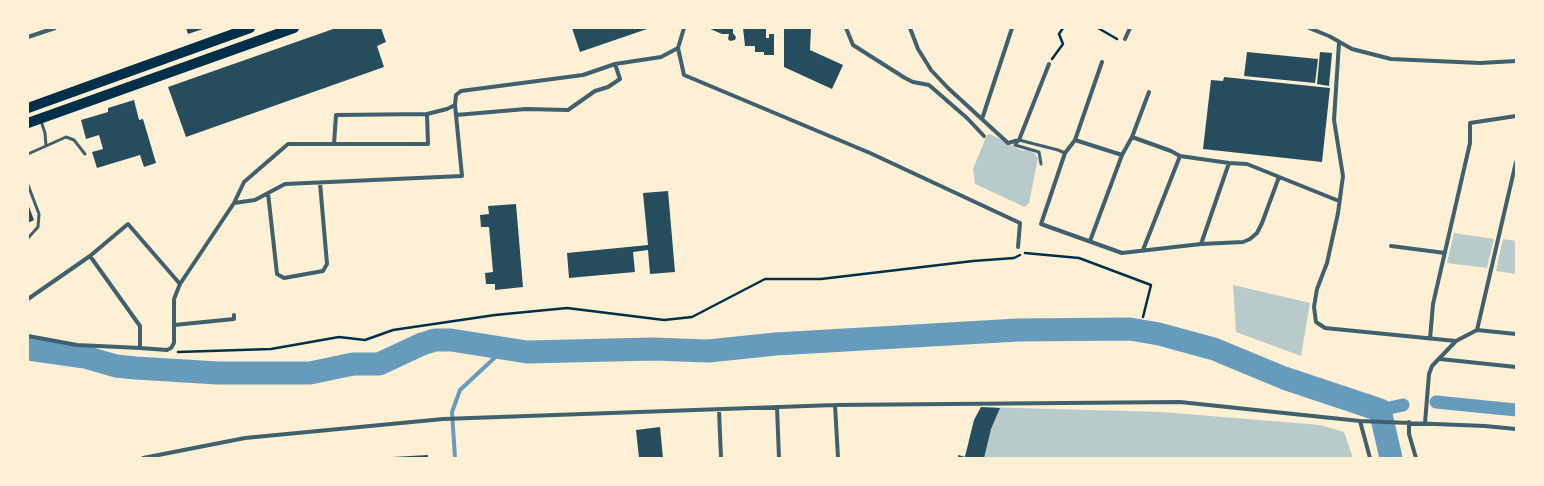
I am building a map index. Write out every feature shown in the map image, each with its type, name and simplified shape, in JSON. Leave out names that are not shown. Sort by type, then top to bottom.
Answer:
[{"type":"main road","points":[[28,108],[250,28]]},
{"type":"main road","points":[[28,123],[294,28]]},
{"type":"street","points":[[28,38],[55,28]]},
{"type":"street","points":[[684,28],[678,48],[684,75],[870,153],[1020,223],[1018,247]]},
{"type":"street","points":[[846,28],[853,45],[905,78],[913,82],[929,85],[967,118],[984,136]]},
{"type":"street","points":[[910,28],[918,49],[931,70],[948,88],[1008,143],[1019,140],[1048,64]]},
{"type":"street","points":[[982,119],[1012,28]]},
{"type":"street","points":[[1125,39],[1130,28]]},
{"type":"street","points":[[1309,28],[1329,36],[1339,43],[1368,54],[1391,59],[1480,63],[1516,61]]},
{"type":"street","points":[[1339,43],[1334,120],[1343,176],[1340,200],[1327,263],[1317,289],[1314,307],[1316,322],[1325,328],[1456,341]]},
{"type":"street","points":[[234,203],[255,200],[285,184],[462,176],[455,105],[456,95],[461,91],[583,75],[614,64],[661,57],[678,48]]},
{"type":"street","points":[[1102,62],[1075,140],[1065,153],[1041,224],[1122,253],[1200,244],[1243,242],[1250,239],[1257,233],[1279,178]]},
{"type":"street","points":[[456,115],[526,109],[568,110],[594,91],[608,87],[620,79],[614,64]]},
{"type":"street","points":[[1090,241],[1122,155],[1132,136],[1149,92]]},
{"type":"street","points":[[334,144],[336,115],[427,114],[447,110],[455,105]]},
{"type":"street","points":[[28,336],[77,345],[167,350],[171,348],[174,343],[174,299],[180,284],[234,203],[244,182],[288,144],[428,144],[427,114]]},
{"type":"street","points":[[1430,339],[1433,304],[1470,143],[1470,123],[1516,116]]},
{"type":"street","points":[[1132,136],[1180,156],[1247,164],[1279,178],[1340,200]]},
{"type":"street","points":[[1075,140],[1122,155]]},
{"type":"street","points":[[1143,250],[1180,156]]},
{"type":"street","points":[[1477,330],[1516,162]]},
{"type":"street","points":[[1200,244],[1229,163]]},
{"type":"street","points":[[268,193],[277,274],[284,278],[323,271],[328,264],[320,182]]},
{"type":"street","points":[[28,299],[90,256],[128,224],[180,284]]},
{"type":"street","points":[[1391,246],[1444,253]]},
{"type":"street","points":[[90,256],[140,326],[140,348]]},
{"type":"street","points":[[174,325],[235,319]]},
{"type":"street","points":[[1425,423],[1429,374],[1432,366],[1456,341],[1477,330],[1516,334]]},
{"type":"street","points":[[1440,359],[1516,367]]},
{"type":"street","points":[[143,458],[245,438],[443,419],[835,405],[1180,402],[1362,421],[1409,422],[1516,429]]},
{"type":"street","points":[[835,405],[838,458]]},
{"type":"street","points":[[777,408],[779,458]]},
{"type":"street","points":[[719,410],[721,458]]},
{"type":"street","points":[[1362,421],[1370,458]]},
{"type":"street","points":[[1409,422],[1409,434],[1416,458]]},
{"type":"lane","points":[[40,118],[45,133],[46,146]]},
{"type":"lane","points":[[28,154],[66,137],[74,140],[85,154]]},
{"type":"lane","points":[[1041,164],[1039,152],[1015,145],[1019,140],[1065,153]]},
{"type":"lane","points":[[28,185],[39,214],[38,227],[28,238]]},
{"type":"path","points":[[1048,64],[1063,44],[1059,34],[1063,28]]},
{"type":"path","points":[[1098,28],[1121,40],[1125,39]]},
{"type":"path","points":[[171,348],[176,352],[271,349],[339,337],[364,340],[393,330],[495,315],[567,308],[664,320],[692,317],[765,279],[821,279],[973,261],[1014,258],[1027,252],[1079,258],[1151,286],[1143,317]]},
{"type":"shaded area","points":[[990,134],[1023,151],[1027,150],[1034,153],[1038,158],[1029,203],[1025,207],[975,184],[973,169],[987,135]]},
{"type":"shaded area","points":[[1454,233],[1494,239],[1487,268],[1447,263]]},
{"type":"shaded area","points":[[1503,239],[1516,241],[1516,274],[1496,271]]},
{"type":"shaded area","points":[[1233,285],[1310,303],[1301,356],[1236,332]]},
{"type":"shaded area","points":[[981,407],[1162,412],[1320,425],[1344,432],[1353,458],[958,458],[958,455],[965,456],[974,420]]},
{"type":"building","points":[[186,28],[206,28],[188,34]]},
{"type":"building","points":[[336,28],[381,28],[386,42],[377,46],[384,67],[186,137],[168,87]]},
{"type":"building","points":[[572,28],[650,28],[580,52]]},
{"type":"building","points":[[708,28],[733,28],[733,33],[736,37],[735,40],[730,41],[728,39],[729,34],[722,34]]},
{"type":"building","points":[[743,28],[766,28],[766,38],[769,38],[769,34],[774,34],[774,55],[764,55],[764,52],[755,52],[755,46],[745,46]]},
{"type":"building","points":[[784,28],[811,28],[810,50],[843,65],[832,89],[784,67]]},
{"type":"building","points":[[1247,52],[1318,59],[1315,83],[1244,76]]},
{"type":"building","points":[[1320,52],[1332,53],[1329,86],[1317,84]]},
{"type":"building","points":[[1224,77],[1330,88],[1322,162],[1203,149],[1211,80],[1223,81]]},
{"type":"building","points":[[134,100],[139,120],[143,119],[156,163],[144,167],[140,155],[97,168],[92,152],[103,149],[99,135],[86,139],[81,120],[108,112],[108,108]]},
{"type":"building","points":[[668,191],[675,272],[650,274],[648,250],[633,252],[635,272],[569,278],[567,253],[648,245],[643,193]]},
{"type":"building","points":[[28,204],[34,220],[28,223]]},
{"type":"building","points":[[516,204],[523,287],[495,290],[495,284],[486,284],[485,273],[493,272],[489,227],[481,227],[480,215],[489,214],[488,206]]},
{"type":"building","points":[[981,407],[1000,408],[991,429],[984,458],[958,458],[958,455],[965,457],[974,420]]},
{"type":"building","points":[[660,427],[663,458],[639,458],[636,430]]},
{"type":"building","points":[[428,455],[428,458],[392,458],[392,457]]},
{"type":"waterway","points":[[28,349],[85,357],[116,366],[136,368],[217,373],[310,373],[353,364],[379,364],[422,344],[435,340],[451,340],[527,352],[653,349],[708,351],[776,344],[1018,330],[1130,329],[1159,334],[1214,349],[1284,378],[1380,410],[1391,458]]},
{"type":"waterway","points":[[455,458],[452,412],[460,390],[504,349]]},
{"type":"waterway","points":[[1436,402],[1516,410]]},
{"type":"waterway","points":[[1380,410],[1403,405]]}]
